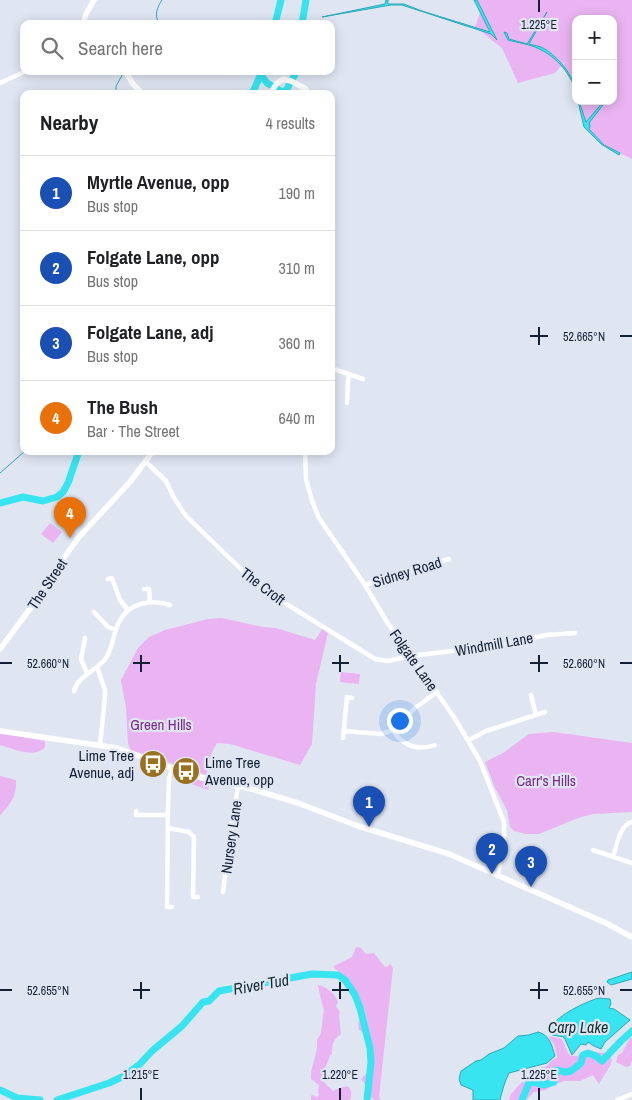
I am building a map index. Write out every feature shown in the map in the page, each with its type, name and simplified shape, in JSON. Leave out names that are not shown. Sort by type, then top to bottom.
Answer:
[{"type":"street","points":[[84,20],[94,0]]},
{"type":"street","points":[[0,82],[20,74]]},
{"type":"street","points":[[127,75],[139,90]]},
{"type":"street","points":[[273,90],[280,80],[286,80],[306,90]]},
{"type":"street","points":[[335,370],[361,381]]},
{"type":"street","points":[[347,403],[349,375]]},
{"type":"street","name":"The Street","points":[[0,648],[35,602],[79,537],[130,482],[150,455]]},
{"type":"street","name":"Folgate Lane","points":[[305,455],[306,479],[317,514],[365,585],[384,617],[469,740],[480,761],[504,818],[504,840],[498,875]]},
{"type":"street","name":"The Croft","points":[[146,462],[166,482],[178,506],[198,528],[245,573],[273,594],[346,643],[375,659],[387,661],[413,657]]},
{"type":"street","name":"Sidney Road","points":[[365,585],[449,559]]},
{"type":"street","points":[[112,578],[120,600],[128,610]]},
{"type":"street","points":[[149,589],[150,602]]},
{"type":"street","points":[[74,691],[80,679],[97,668],[107,656],[120,620],[128,610],[142,603],[157,601],[170,605]]},
{"type":"street","points":[[98,613],[108,627],[116,630]]},
{"type":"street","name":"Windmill Lane","points":[[413,657],[496,646],[546,635],[575,633]]},
{"type":"street","points":[[83,640],[81,659],[87,673]]},
{"type":"street","points":[[97,668],[106,697],[100,745]]},
{"type":"street","points":[[344,731],[380,734],[393,730],[415,708],[437,692]]},
{"type":"street","points":[[343,738],[347,697]]},
{"type":"street","points":[[534,698],[536,715]]},
{"type":"street","points":[[469,740],[486,732],[545,712]]},
{"type":"street","points":[[0,730],[117,748],[172,769],[298,803],[377,832],[435,848],[606,923],[632,937]]},
{"type":"street","points":[[393,730],[396,736],[405,744],[413,747],[432,748]]},
{"type":"street","points":[[167,907],[169,780],[172,769]]},
{"type":"street","name":"Nursery Lane","points":[[230,888],[224,890],[238,786]]},
{"type":"street","points":[[136,815],[168,815]]},
{"type":"street","points":[[619,821],[624,826]]},
{"type":"street","points":[[613,857],[624,826],[632,822]]},
{"type":"street","points":[[168,828],[189,832],[194,837],[193,897],[198,897]]},
{"type":"street","points":[[593,850],[632,863]]},
{"type":"street","points":[[617,1100],[629,1093]]},
{"type":"green space","points":[[475,0],[632,0],[632,159],[608,147],[593,135],[589,129],[590,125],[584,120],[580,105],[617,105],[617,15],[572,15],[572,78],[563,67],[565,61],[555,73],[518,83],[502,48],[475,27],[480,13]]},
{"type":"green space","points":[[50,523],[62,532],[53,543],[41,534]]},
{"type":"green space","name":"Green Hills","points":[[222,618],[276,628],[315,640],[323,628],[328,633],[316,684],[312,744],[300,765],[230,744],[217,743],[212,752],[206,775],[131,750],[128,744],[126,708],[121,680],[138,648],[149,637],[165,630],[208,619]]},
{"type":"green space","points":[[341,672],[360,674],[359,684],[340,682]]},
{"type":"green space","name":"Carr's Hills","points":[[554,732],[632,743],[632,812],[593,814],[539,834],[526,834],[514,831],[510,827],[507,810],[495,788],[485,762],[503,753],[529,734]]},
{"type":"green space","points":[[0,733],[45,741],[45,747],[40,751],[30,753],[11,749],[0,745]]},
{"type":"green space","points":[[178,773],[210,783],[208,790],[172,777],[172,775]]},
{"type":"green space","points":[[0,776],[16,780],[16,785],[12,799],[0,815]]},
{"type":"green space","points":[[356,947],[361,948],[366,954],[374,953],[384,966],[387,967],[390,964],[393,968],[379,1097],[381,1100],[374,1100],[369,1095],[361,1079],[374,1064],[373,1046],[370,1037],[359,1030],[358,1023],[365,1011],[349,982],[334,968],[334,966],[352,957]]},
{"type":"green space","points":[[318,985],[327,989],[337,999],[336,1006],[340,1012],[341,1034],[334,1042],[332,1054],[321,1079],[333,1091],[349,1087],[351,1098],[349,1100],[311,1100],[312,1095],[317,1097],[319,1095],[319,1085],[311,1079],[317,1040],[322,1030],[324,1010]]},
{"type":"green space","points":[[549,1036],[562,1039],[571,1056],[577,1056],[584,1051],[605,1053],[612,1059],[610,1066],[599,1084],[593,1075],[580,1081],[565,1081],[554,1084],[546,1090],[534,1092],[526,1100],[509,1100],[511,1094],[521,1083],[530,1080],[539,1068],[547,1066],[557,1057],[554,1044]]},
{"type":"green space","points":[[630,1038],[632,1038],[632,1060],[630,1066],[626,1067],[616,1062],[618,1055],[622,1053]]},
{"type":"water","points":[[386,0],[388,0],[388,4],[404,4],[490,32],[474,0],[477,0],[497,40],[491,34],[402,5],[391,5],[322,17],[385,4]]},
{"type":"water","points":[[547,12],[529,44],[547,50],[559,60],[572,78],[572,82],[563,67],[552,56],[535,47],[508,40],[504,32],[507,33],[509,39],[527,44]]},
{"type":"water","points":[[579,105],[586,122],[601,105],[603,105],[589,123],[589,129],[604,145],[620,153],[619,155],[601,144],[584,127]]},
{"type":"water","points":[[632,972],[632,979],[611,985],[607,982],[608,980]]},
{"type":"water","name":"Carp Lake","points":[[599,998],[610,999],[611,1004],[609,1008],[614,1009],[630,1020],[605,1042],[601,1049],[588,1042],[586,1045],[581,1044],[572,1055],[564,1037],[552,1035],[551,1027],[559,1018]]},
{"type":"water","points":[[538,1032],[548,1038],[555,1056],[547,1063],[509,1073],[500,1100],[473,1100],[473,1090],[461,1085],[459,1079],[461,1071],[489,1054],[504,1048],[518,1036]]},
{"type":"waterway","points":[[158,20],[157,11],[162,0]]},
{"type":"waterway","points":[[276,20],[281,0]]},
{"type":"waterway","points":[[303,20],[306,0]]},
{"type":"waterway","points":[[116,90],[116,86],[122,75]]},
{"type":"waterway","points":[[261,75],[267,83],[279,90]]},
{"type":"waterway","points":[[254,90],[261,75]]},
{"type":"waterway","points":[[286,90],[295,75]]},
{"type":"waterway","points":[[0,473],[20,455]]},
{"type":"waterway","points":[[0,503],[23,497],[43,501],[57,497],[63,492],[68,483],[78,455]]},
{"type":"waterway","name":"River Tud","points":[[57,1100],[122,1077],[140,1064],[152,1051],[182,1026],[203,1002],[209,1001],[219,991],[312,974],[338,975],[345,980],[355,995],[370,1048],[371,1062],[367,1100]]},
{"type":"waterway","name":"River Tud","points":[[522,1100],[529,1083],[534,1082],[543,1085],[554,1082],[556,1070],[571,1071],[581,1063],[583,1055],[588,1053],[602,1061],[632,1031]]},
{"type":"waterway","name":"River Tud","points":[[0,1090],[17,1098],[40,1100]]},
{"type":"place","name":"The Bush","points":[[70,538]]},
{"type":"place","name":"Lime Tree Avenue, adj","points":[[153,764]]},
{"type":"place","name":"Lime Tree Avenue, opp","points":[[186,771]]},
{"type":"place","name":"Myrtle Avenue, opp","points":[[369,827]]},
{"type":"place","name":"Folgate Lane, opp","points":[[492,874]]},
{"type":"place","name":"Folgate Lane, adj","points":[[531,887]]}]
